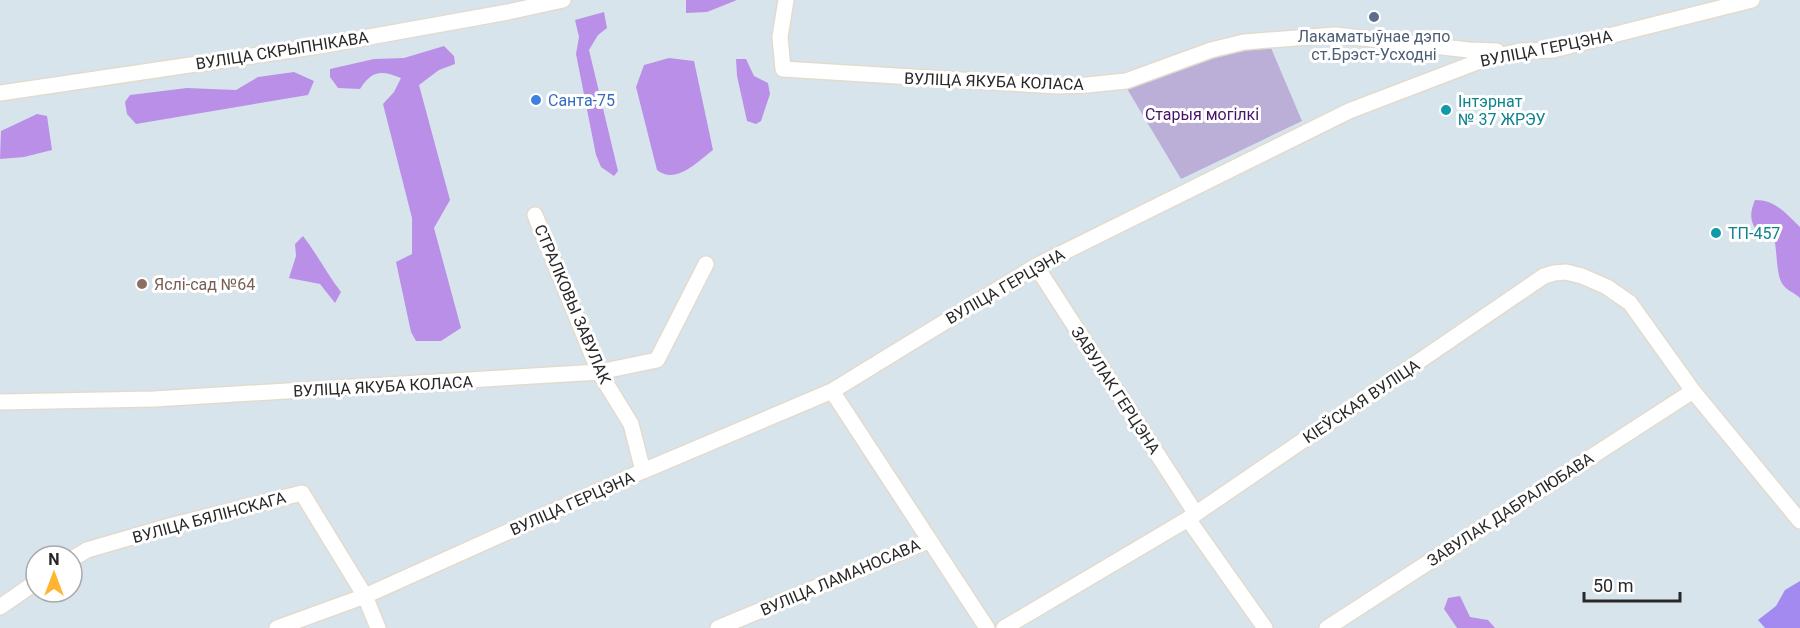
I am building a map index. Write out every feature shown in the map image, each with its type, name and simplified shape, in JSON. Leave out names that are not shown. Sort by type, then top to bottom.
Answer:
[{"type":"street","name":"ВУЛІЦА СКРЫПНІКАВА","points":[[0,93],[319,46],[563,0]]},
{"type":"street","name":"ВУЛІЦА ЯКУБА КОЛАСА","points":[[786,0],[780,37],[783,69],[909,78],[1087,86],[1126,81],[1211,50],[1244,42],[1335,35],[1469,50],[1520,51]]},
{"type":"street","name":"ВУЛІЦА ГЕРЦЭНА","points":[[277,628],[365,596],[643,471],[832,391],[1036,266],[1349,111],[1475,62],[1520,51],[1553,50],[1752,0]]},
{"type":"street","name":"СТРАЛКОВЫ ЗАВУЛАК","points":[[535,215],[599,372],[631,424],[643,471]]},
{"type":"street","name":"ВУЛІЦА ЯКУБА КОЛАСА","points":[[0,402],[154,399],[599,372],[657,360],[706,264]]},
{"type":"street","name":"ЗАВУЛАК ГЕРЦЭНА","points":[[1036,266],[1192,517],[1265,628]]},
{"type":"street","name":"КІЕЎСКАЯ ВУЛІЦА","points":[[1004,628],[1192,517],[1537,281],[1554,273],[1566,272],[1582,276],[1607,287],[1630,303],[1693,391],[1800,521]]},
{"type":"street","points":[[832,391],[987,628]]},
{"type":"street","name":"ЗАВУЛАК ДАБРАЛЮБАВА","points":[[1327,628],[1693,391]]},
{"type":"street","name":"ВУЛІЦА БЯЛІНСКАГА","points":[[84,552],[108,543],[302,493],[365,596],[378,628]]},
{"type":"street","name":"ВУЛІЦА ЛАМАНОСАВА","points":[[718,628],[928,541]]},
{"type":"street","points":[[0,607],[24,590]]},
{"type":"shaded area","points":[[686,0],[737,0],[707,12],[686,13]]},
{"type":"shaded area","points":[[604,12],[607,28],[598,35],[589,50],[618,171],[614,176],[601,167],[596,155],[576,54],[579,37],[575,20]]},
{"type":"shaded area","points":[[444,46],[454,56],[455,64],[439,70],[419,85],[450,200],[434,228],[461,328],[441,341],[416,341],[411,332],[396,262],[412,254],[412,218],[383,104],[394,92],[401,78],[378,73],[369,78],[360,89],[338,88],[330,77],[330,69],[374,59],[404,58]]},
{"type":"shaded area","points":[[669,58],[694,61],[713,150],[693,166],[672,175],[657,170],[636,87],[644,65]]},
{"type":"shaded area","points":[[736,59],[746,59],[754,76],[768,83],[770,94],[761,121],[756,124],[747,121],[737,76]]},
{"type":"shaded area","points":[[294,72],[314,81],[308,95],[136,124],[127,114],[125,102],[130,95],[187,88],[236,90],[258,77]]},
{"type":"shaded area","points":[[37,114],[47,116],[52,150],[24,157],[0,159],[1,131]]},
{"type":"shaded area","points":[[1755,200],[1775,205],[1800,227],[1800,298],[1781,282],[1773,234],[1766,229],[1755,228],[1753,224],[1751,214]]},
{"type":"shaded area","points":[[303,236],[341,292],[335,303],[320,284],[289,278],[296,256],[295,244]]},
{"type":"shaded area","points":[[1800,581],[1800,628],[1765,628],[1758,620],[1776,606],[1785,590]]},
{"type":"shaded area","points":[[1460,596],[1470,617],[1488,620],[1495,628],[1457,628],[1444,609],[1448,598]]},
{"type":"green space","name":"Старыя могілкі","points":[[1271,48],[1302,121],[1181,179],[1126,87],[1233,52]]},
{"type":"place","name":"Лакаматыўнае дэпо ст.Брэст-Усходні","points":[[1374,17]]},
{"type":"place","name":"Санта-75","points":[[536,100]]},
{"type":"place","name":"Інтэрнат № 37 ЖРЭУ","points":[[1446,110]]},
{"type":"place","name":"ТП-457","points":[[1716,233]]},
{"type":"place","name":"Яслі-сад №64","points":[[142,284]]}]
